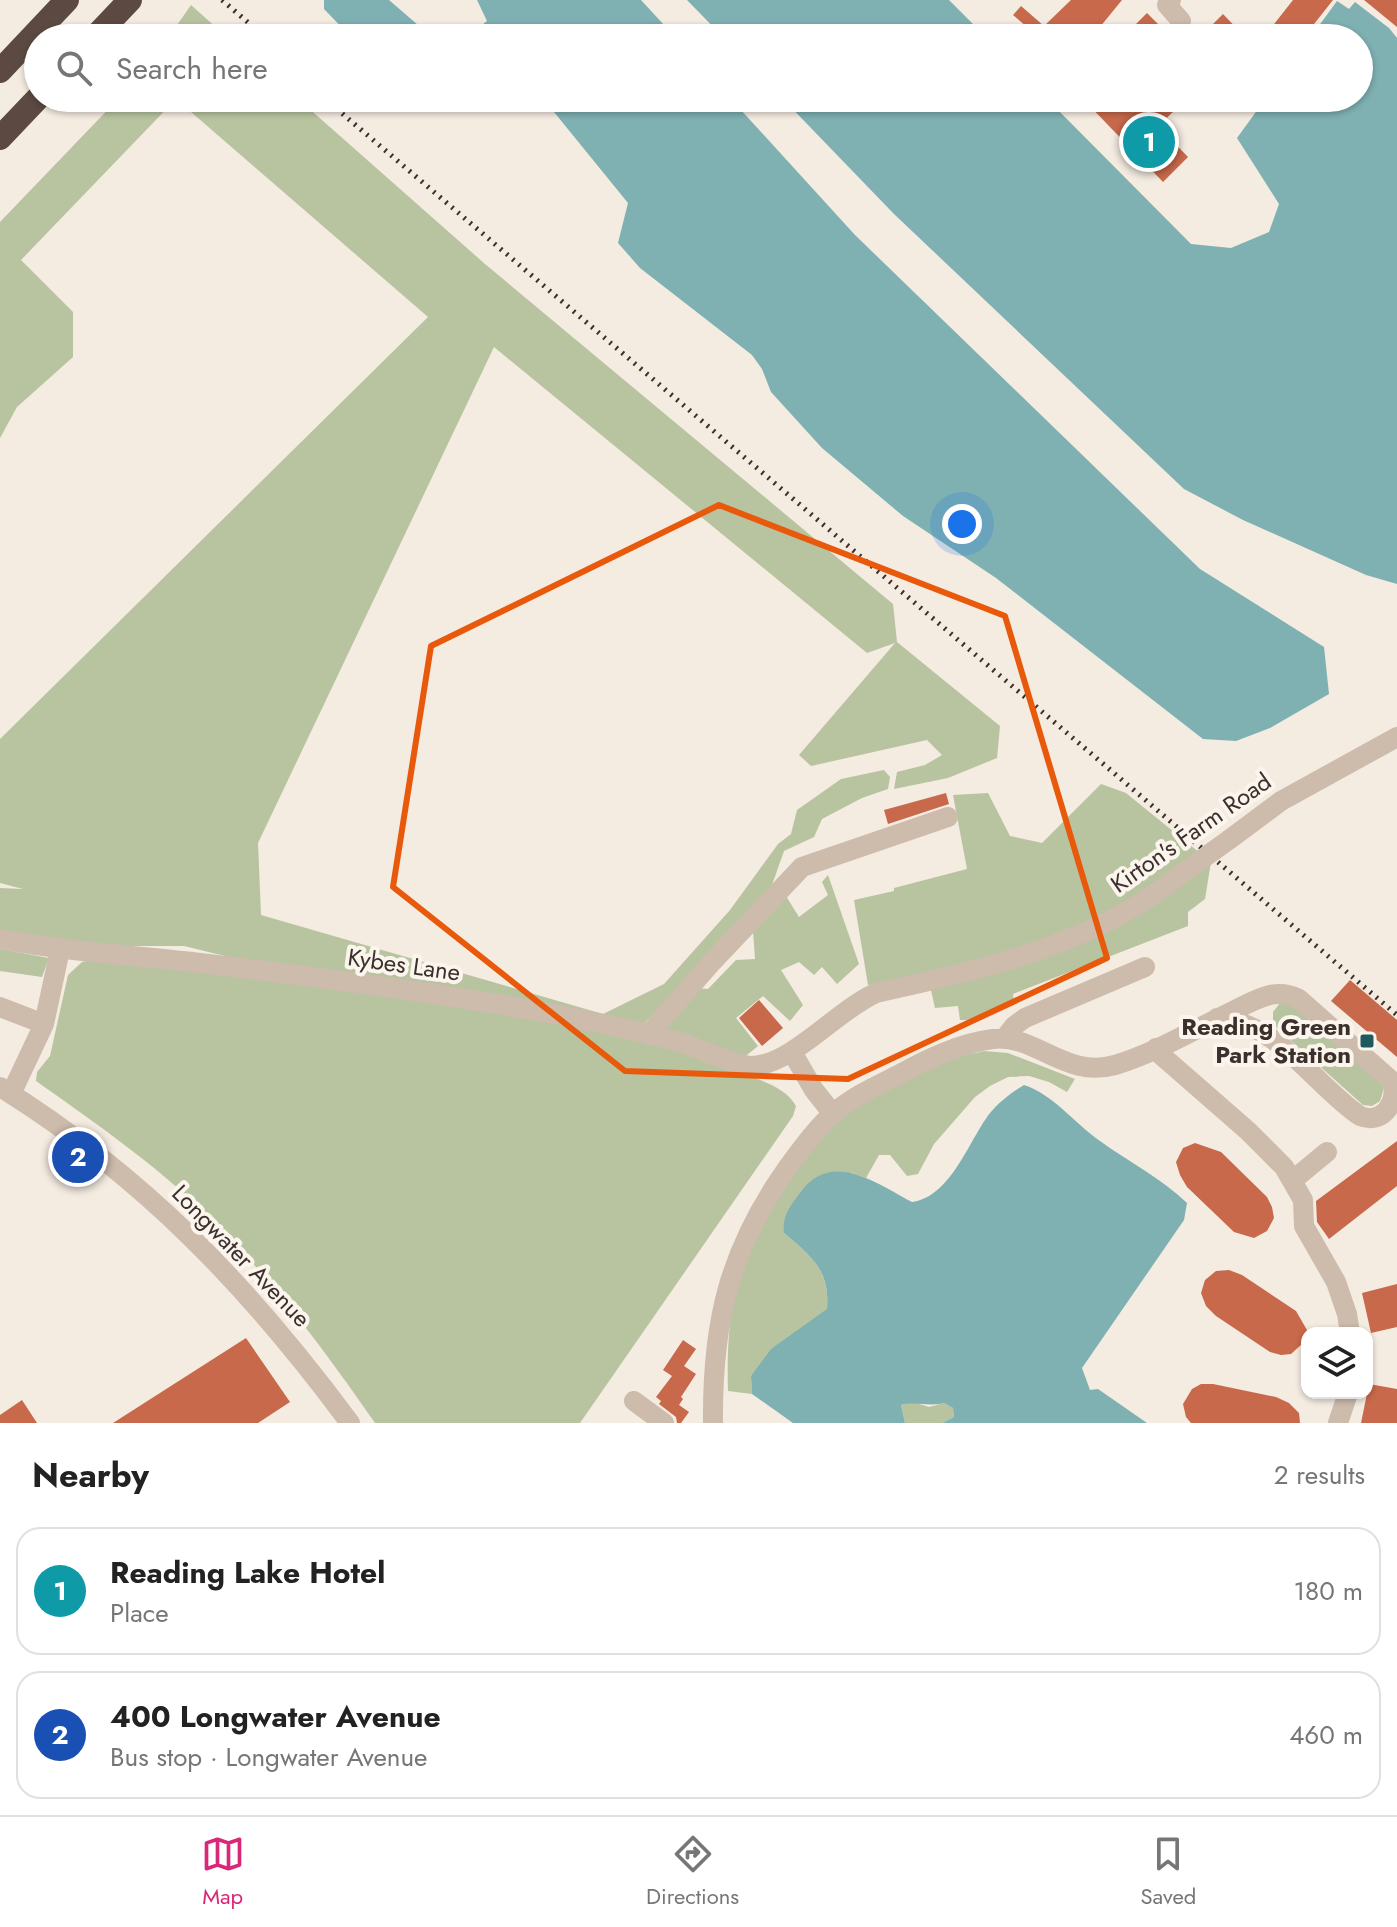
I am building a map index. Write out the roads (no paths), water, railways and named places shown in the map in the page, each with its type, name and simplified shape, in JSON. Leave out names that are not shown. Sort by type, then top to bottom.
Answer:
[{"type":"highway","points":[[44,24],[67,0]]},
{"type":"highway","points":[[107,24],[130,0]]},
{"type":"highway","points":[[0,71],[24,46]]},
{"type":"highway","points":[[0,138],[25,112]]},
{"type":"street","points":[[1171,0],[1167,5],[1181,21]]},
{"type":"street","name":"Kirton's Farm Road","points":[[792,1052],[860,1000],[876,993],[1004,962],[1105,923],[1158,891],[1281,801],[1397,737]]},
{"type":"street","points":[[648,1035],[802,867],[948,817]]},
{"type":"street","name":"Kybes Lane","points":[[0,939],[60,950],[124,954],[386,988],[565,1016],[681,1042],[750,1066],[774,1062],[792,1052]]},
{"type":"street","points":[[6,1090],[44,1024],[60,950]]},
{"type":"street","points":[[1004,1039],[1025,1018],[1145,967]]},
{"type":"street","points":[[713,1423],[713,1382],[721,1312],[744,1240],[784,1173],[816,1131],[853,1099],[966,1043],[1004,1039],[1084,1067],[1112,1066],[1156,1048],[1217,1018],[1269,995],[1283,994],[1299,999],[1393,1082],[1397,1092],[1391,1108],[1375,1119],[1360,1116],[1266,1033],[1242,1021],[1217,1018]]},
{"type":"street","points":[[1266,1033],[1263,1014],[1269,995]]},
{"type":"street","points":[[0,1007],[44,1024]]},
{"type":"street","points":[[1156,1048],[1248,1131],[1293,1180],[1303,1200],[1304,1226],[1336,1282],[1349,1327]]},
{"type":"street","points":[[792,1052],[814,1090],[833,1114]]},
{"type":"street","name":"Longwater Avenue","points":[[6,1090],[76,1137],[203,1246],[296,1351],[350,1423]]},
{"type":"street","points":[[1293,1180],[1327,1152]]},
{"type":"street","points":[[1338,1423],[1346,1399]]},
{"type":"street","points":[[634,1401],[664,1423]]},
{"type":"water","points":[[324,0],[389,0],[417,24],[338,24],[324,9]]},
{"type":"water","points":[[477,0],[641,0],[663,24],[483,24],[487,21]]},
{"type":"water","points":[[687,0],[949,0],[973,24],[710,24]]},
{"type":"water","points":[[1337,1],[1349,9],[1355,2],[1397,38],[1397,584],[1366,575],[1243,520],[1184,489],[894,214],[796,112],[1060,112],[1191,244],[1231,248],[1269,232],[1279,204],[1237,138],[1256,112],[1373,112],[1373,24],[1320,24]]},
{"type":"water","points":[[554,112],[743,112],[855,235],[1200,569],[1324,647],[1329,694],[1270,728],[1236,741],[1203,739],[996,578],[903,516],[822,448],[771,392],[762,369],[752,355],[640,268],[618,243],[628,203]]},
{"type":"water","points":[[1024,1085],[1045,1095],[1090,1134],[1156,1178],[1187,1203],[1184,1220],[1082,1368],[1090,1390],[1098,1389],[1147,1423],[942,1423],[954,1417],[953,1408],[944,1403],[901,1405],[905,1423],[793,1423],[752,1394],[751,1376],[771,1349],[827,1309],[825,1284],[817,1265],[784,1233],[786,1216],[800,1193],[812,1180],[826,1173],[840,1172],[869,1179],[912,1202],[926,1198],[938,1190],[958,1166],[990,1113]]},
{"type":"railway","points":[[222,0],[250,24]]},
{"type":"railway","points":[[340,112],[1397,1015]]},
{"type":"place","name":"Reading Lake Hotel","points":[[1149,142]]},
{"type":"place","name":"Reading Green Park Station","points":[[1367,1041]]},
{"type":"place","name":"400 Longwater Avenue","points":[[78,1157]]}]
